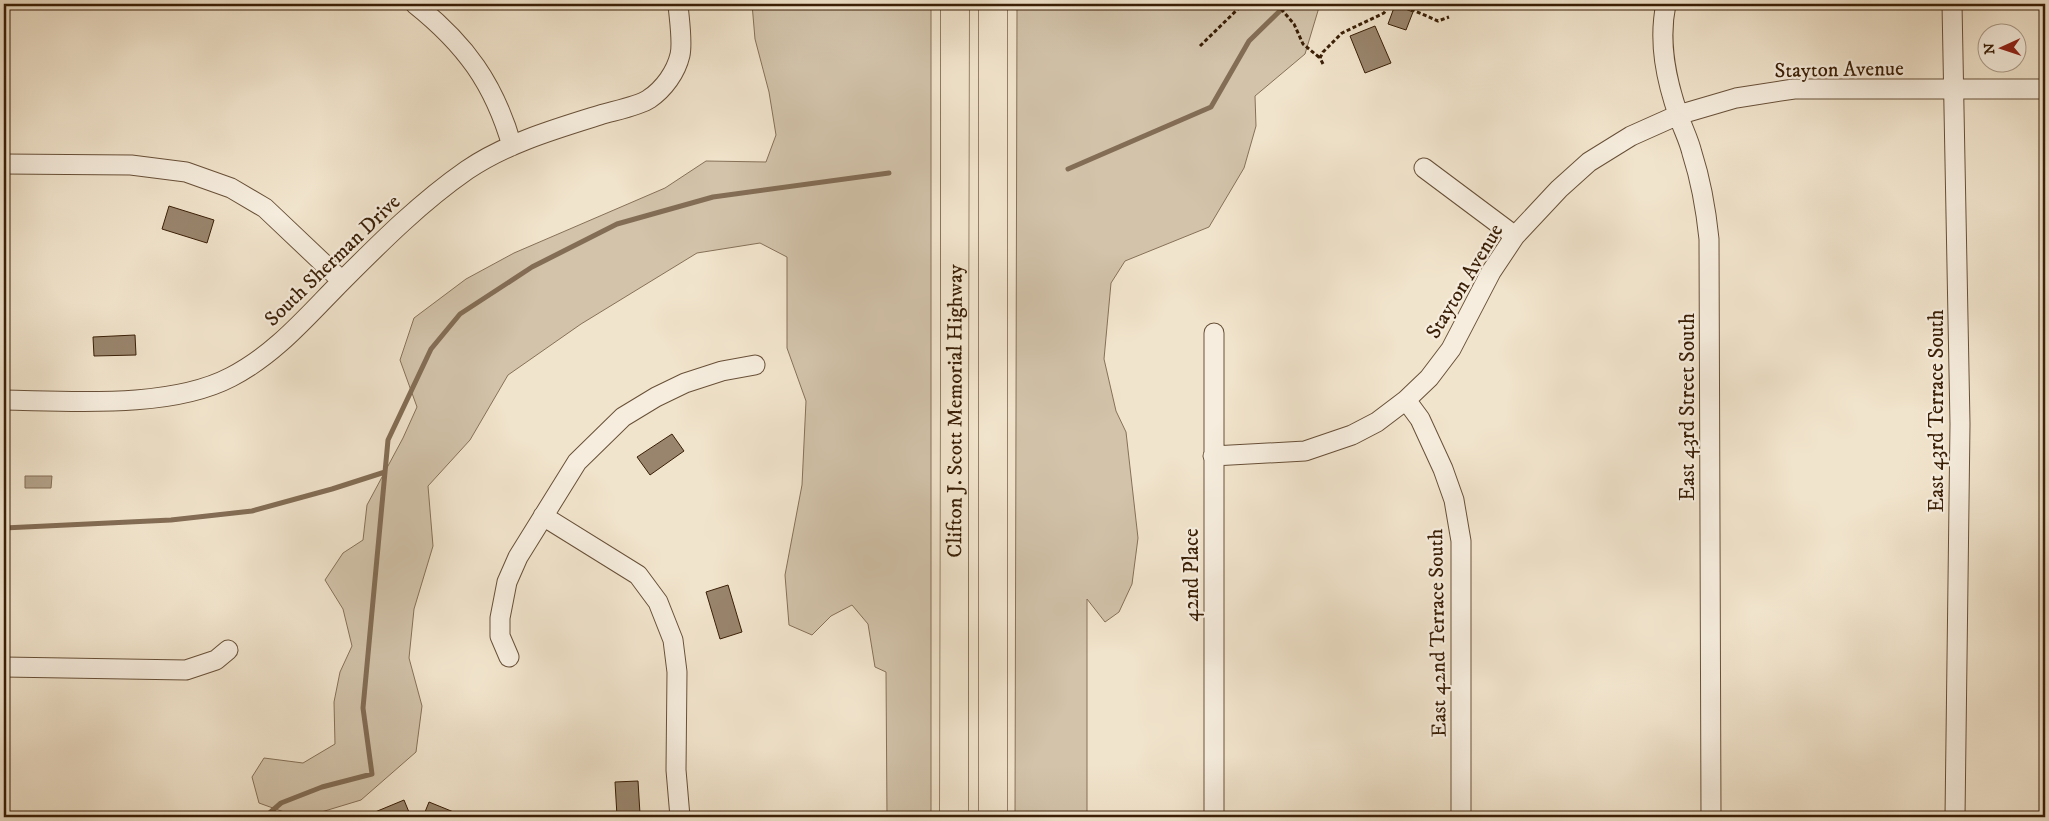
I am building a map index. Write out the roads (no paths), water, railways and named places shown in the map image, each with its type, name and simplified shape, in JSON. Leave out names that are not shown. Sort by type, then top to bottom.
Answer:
[{"type":"highway","name":"Clifton J. Scott Memorial Highway","points":[[954,817],[955,4]]},
{"type":"highway","name":"Clifton J. Scott Memorial Highway","points":[[993,4],[993,817]]},
{"type":"street","points":[[415,4],[443,26],[467,54],[488,85],[504,119],[512,146]]},
{"type":"street","name":"South Sherman Drive","points":[[4,400],[83,401],[144,399],[173,396],[203,388],[231,377],[266,354],[297,328],[342,281],[425,201],[469,168],[512,146],[543,133],[648,100],[670,80],[680,54],[678,4]]},
{"type":"street","name":"East 43rd Street South","points":[[1666,4],[1662,49],[1678,116],[1692,151],[1705,201],[1709,239],[1711,817]]},
{"type":"street","name":"East 43rd Terrace South","points":[[1952,4],[1960,424],[1955,817]]},
{"type":"street","name":"Stayton Avenue","points":[[1213,456],[1304,451],[1352,436],[1377,422],[1406,400],[1429,378],[1451,349],[1491,272],[1514,236],[1559,189],[1589,162],[1631,136],[1678,116],[1736,98],[1794,89],[2045,89]]},
{"type":"street","points":[[4,164],[131,165],[186,172],[231,188],[265,208],[342,281]]},
{"type":"street","points":[[1424,168],[1514,236]]},
{"type":"street","name":"42nd Place","points":[[1214,332],[1214,817]]},
{"type":"street","points":[[509,656],[500,636],[500,618],[507,582],[518,557],[576,462],[622,417],[685,383],[722,371],[755,365]]},
{"type":"street","name":"East 42nd Terrace South","points":[[1406,400],[1420,419],[1443,469],[1454,500],[1461,541],[1461,817]]},
{"type":"street","points":[[543,516],[638,575],[658,602],[673,640],[677,672],[676,770],[680,817]]},
{"type":"street","points":[[4,667],[186,670],[216,660],[228,650]]},
{"type":"waterway","points":[[1068,169],[1211,107],[1249,41],[1287,4]]},
{"type":"waterway","points":[[265,817],[281,803],[322,787],[372,774],[363,708],[388,440],[431,349],[460,314],[532,267],[617,224],[713,197],[889,173]]},
{"type":"waterway","points":[[4,528],[171,520],[252,511],[385,472]]}]
